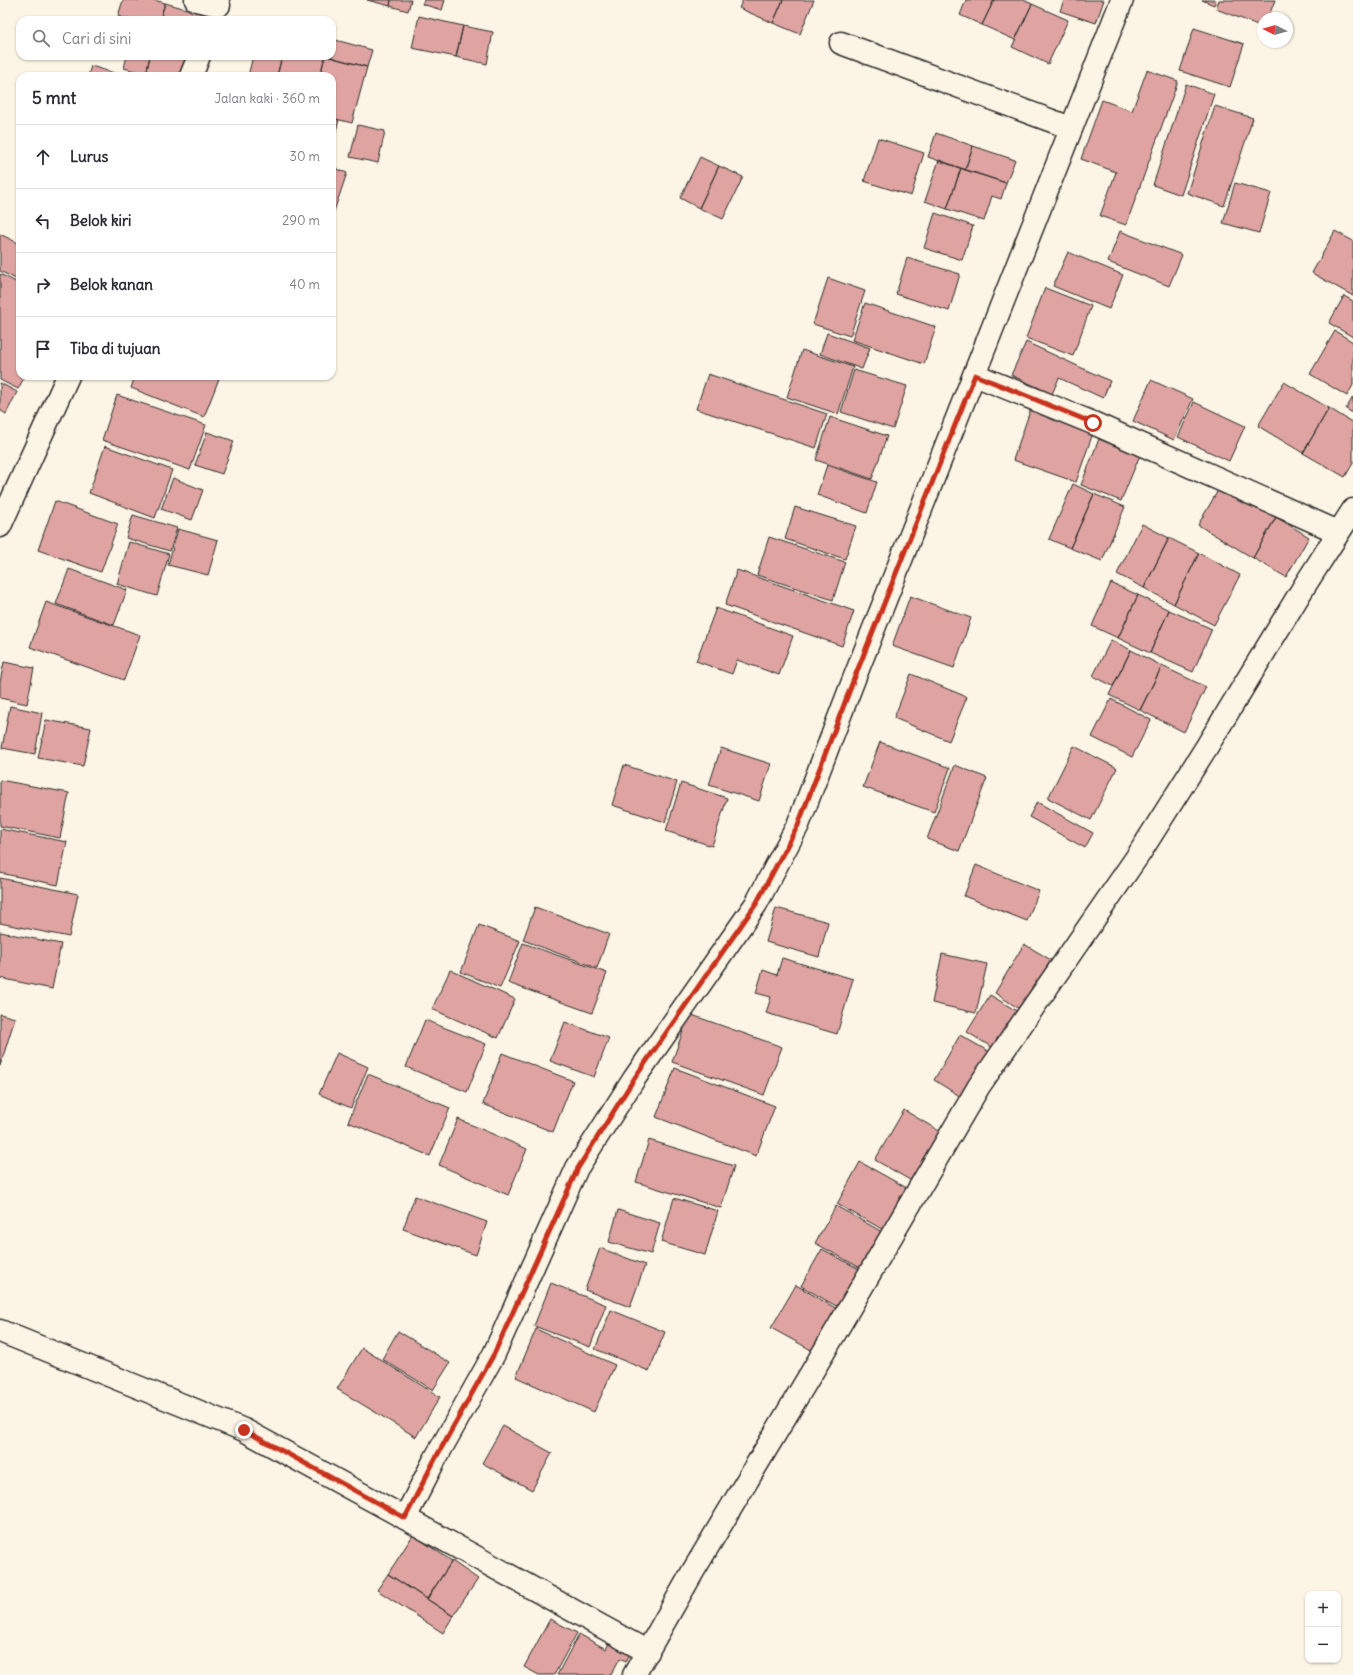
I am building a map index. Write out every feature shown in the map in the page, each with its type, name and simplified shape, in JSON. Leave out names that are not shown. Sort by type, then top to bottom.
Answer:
[{"type":"street","points":[[196,0],[217,8]]},
{"type":"street","points":[[405,1518],[434,1461],[494,1354],[578,1168],[634,1079],[756,904],[798,825],[852,684],[1122,0]]},
{"type":"street","points":[[841,43],[1071,128]]},
{"type":"street","points":[[193,72],[197,60]]},
{"type":"street","points":[[975,375],[1100,426],[1338,532]]},
{"type":"street","points":[[0,526],[66,380]]},
{"type":"street","points":[[634,1675],[692,1573],[829,1343],[979,1086],[1139,854],[1353,510]]},
{"type":"street","points":[[0,1331],[244,1430],[648,1652]]},
{"type":"building","points":[[123,0],[154,0],[165,3],[161,16],[118,16]]},
{"type":"building","points":[[367,0],[391,0],[390,6]]},
{"type":"building","points":[[391,0],[411,0],[408,11],[390,6]]},
{"type":"building","points":[[424,0],[445,0],[442,10],[422,4]]},
{"type":"building","points":[[743,0],[783,0],[773,23],[739,8]]},
{"type":"building","points":[[783,0],[814,0],[800,34],[773,23]]},
{"type":"building","points":[[966,0],[994,0],[982,25],[960,15]]},
{"type":"building","points":[[994,0],[1024,0],[1032,4],[1015,40],[982,25]]},
{"type":"building","points":[[1064,0],[1104,0],[1096,23],[1060,11]]},
{"type":"building","points":[[1202,0],[1216,0],[1214,5]]},
{"type":"building","points":[[1219,0],[1275,0],[1270,12],[1257,12],[1257,25],[1216,9]]},
{"type":"building","points":[[165,3],[208,15],[208,16],[161,16]]},
{"type":"building","points":[[1032,4],[1068,20],[1048,64],[1012,47]]},
{"type":"building","points":[[419,16],[463,26],[456,57],[412,48]]},
{"type":"building","points":[[463,26],[493,32],[487,64],[456,57]]},
{"type":"building","points":[[1194,28],[1244,44],[1230,87],[1180,71]]},
{"type":"building","points":[[336,40],[372,50],[367,67],[336,58]]},
{"type":"building","points":[[336,59],[367,67],[352,123],[336,119],[336,72],[321,72],[324,60]]},
{"type":"building","points":[[126,60],[149,60],[146,72],[139,72],[124,68]]},
{"type":"building","points":[[149,60],[187,60],[183,72],[146,72]]},
{"type":"building","points":[[252,60],[281,60],[278,72],[249,72]]},
{"type":"building","points":[[281,60],[324,60],[321,72],[278,72]]},
{"type":"building","points":[[91,66],[111,72],[89,72]]},
{"type":"building","points":[[1147,70],[1178,81],[1126,225],[1100,216],[1116,172],[1081,159],[1102,100],[1132,111]]},
{"type":"building","points":[[1186,84],[1214,94],[1181,195],[1153,185]]},
{"type":"building","points":[[1215,106],[1253,118],[1224,206],[1187,193]]},
{"type":"building","points":[[336,119],[339,120],[336,131]]},
{"type":"building","points":[[358,125],[385,131],[378,163],[350,157]]},
{"type":"building","points":[[936,133],[973,146],[965,170],[928,157]]},
{"type":"building","points":[[878,138],[924,153],[911,196],[864,181]]},
{"type":"building","points":[[973,146],[1015,160],[1006,183],[965,170]]},
{"type":"building","points":[[700,157],[719,166],[699,208],[680,198]]},
{"type":"building","points":[[939,160],[961,168],[947,209],[925,201]]},
{"type":"building","points":[[719,166],[743,177],[723,219],[699,208]]},
{"type":"building","points":[[961,168],[1006,183],[1001,199],[992,196],[984,221],[947,209]]},
{"type":"building","points":[[336,169],[347,173],[336,205]]},
{"type":"building","points":[[1235,183],[1271,193],[1259,233],[1223,223]]},
{"type":"building","points":[[935,213],[973,226],[962,260],[924,248]]},
{"type":"building","points":[[1120,231],[1182,255],[1169,286],[1108,262]]},
{"type":"building","points":[[1335,231],[1353,241],[1353,296],[1312,273]]},
{"type":"building","points":[[0,234],[16,242],[16,279],[0,271]]},
{"type":"building","points":[[1068,252],[1123,275],[1109,309],[1053,286]]},
{"type":"building","points":[[907,258],[960,274],[949,311],[896,294]]},
{"type":"building","points":[[0,274],[16,282],[16,380],[23,380],[18,389],[0,380]]},
{"type":"building","points":[[828,278],[865,291],[850,336],[813,324]]},
{"type":"building","points":[[1045,288],[1091,306],[1073,356],[1026,338]]},
{"type":"building","points":[[1344,296],[1353,301],[1353,337],[1329,323]]},
{"type":"building","points":[[865,303],[936,327],[924,364],[852,340]]},
{"type":"building","points":[[1335,331],[1353,342],[1353,385],[1347,396],[1310,374]]},
{"type":"building","points":[[827,333],[870,348],[862,369],[820,354]]},
{"type":"building","points":[[1026,342],[1110,381],[1103,398],[1059,378],[1052,394],[1011,375]]},
{"type":"building","points":[[802,350],[853,367],[838,414],[787,397]]},
{"type":"building","points":[[854,370],[907,386],[893,429],[841,412]]},
{"type":"building","points":[[708,374],[827,414],[816,448],[696,409]]},
{"type":"building","points":[[134,380],[218,380],[204,417],[131,388]]},
{"type":"building","points":[[1151,380],[1193,399],[1174,440],[1133,421]]},
{"type":"building","points":[[1284,382],[1329,408],[1303,453],[1258,426]]},
{"type":"building","points":[[0,383],[17,392],[6,414],[0,410]]},
{"type":"building","points":[[117,395],[206,425],[190,470],[102,440]]},
{"type":"building","points":[[1353,397],[1353,413],[1346,409]]},
{"type":"building","points":[[1194,402],[1245,426],[1229,461],[1178,437]]},
{"type":"building","points":[[1031,408],[1094,430],[1076,482],[1013,460]]},
{"type":"building","points":[[1329,408],[1353,423],[1353,463],[1345,477],[1303,453]]},
{"type":"building","points":[[830,417],[887,436],[872,479],[816,460]]},
{"type":"building","points":[[207,432],[234,441],[222,474],[195,465]]},
{"type":"building","points":[[1099,439],[1140,455],[1121,501],[1081,485]]},
{"type":"building","points":[[105,446],[172,470],[155,518],[89,493]]},
{"type":"building","points":[[827,465],[877,482],[867,513],[817,495]]},
{"type":"building","points":[[173,478],[203,490],[192,520],[161,509]]},
{"type":"building","points":[[1073,484],[1094,494],[1070,548],[1049,539]]},
{"type":"building","points":[[1221,485],[1276,517],[1253,558],[1198,525]]},
{"type":"building","points":[[1094,494],[1125,507],[1102,561],[1070,548]]},
{"type":"building","points":[[55,501],[118,524],[101,572],[38,550]]},
{"type":"building","points":[[795,507],[856,526],[845,559],[785,539]]},
{"type":"building","points":[[133,515],[177,528],[170,551],[126,538]]},
{"type":"building","points":[[1276,517],[1309,537],[1286,577],[1253,558]]},
{"type":"building","points":[[1142,524],[1169,538],[1144,588],[1117,574]]},
{"type":"building","points":[[178,529],[218,540],[208,575],[168,565]]},
{"type":"building","points":[[769,537],[845,562],[833,600],[757,575]]},
{"type":"building","points":[[1169,538],[1199,553],[1174,604],[1144,588]]},
{"type":"building","points":[[129,542],[169,554],[157,596],[117,584]]},
{"type":"building","points":[[1199,553],[1240,575],[1214,625],[1174,604]]},
{"type":"building","points":[[69,569],[127,590],[114,625],[56,604]]},
{"type":"building","points":[[737,570],[854,611],[842,646],[725,605]]},
{"type":"building","points":[[1111,583],[1138,595],[1118,638],[1092,626]]},
{"type":"building","points":[[1138,595],[1169,610],[1150,653],[1118,638]]},
{"type":"building","points":[[910,596],[971,618],[954,668],[892,646]]},
{"type":"building","points":[[46,602],[140,635],[124,680],[30,647]]},
{"type":"building","points":[[716,608],[793,636],[779,675],[737,660],[732,674],[696,661]]},
{"type":"building","points":[[1169,610],[1212,629],[1193,672],[1150,653]]},
{"type":"building","points":[[1111,640],[1131,650],[1113,686],[1093,676]]},
{"type":"building","points":[[1131,650],[1162,666],[1140,710],[1109,695]]},
{"type":"building","points":[[4,662],[34,668],[27,704],[0,698],[0,682]]},
{"type":"building","points":[[1162,666],[1206,687],[1184,732],[1140,710]]},
{"type":"building","points":[[911,674],[967,697],[949,741],[894,718]]},
{"type":"building","points":[[1111,699],[1151,720],[1132,757],[1092,737]]},
{"type":"building","points":[[10,706],[42,713],[35,754],[2,748]]},
{"type":"building","points":[[46,720],[91,728],[83,766],[38,758]]},
{"type":"building","points":[[880,742],[950,768],[934,812],[863,787]]},
{"type":"building","points":[[1074,746],[1117,768],[1091,820],[1048,798]]},
{"type":"building","points":[[721,748],[771,764],[759,801],[709,785]]},
{"type":"building","points":[[624,765],[677,782],[665,822],[612,805]]},
{"type":"building","points":[[955,765],[987,778],[959,851],[927,839]]},
{"type":"building","points":[[0,780],[69,793],[60,838],[0,826]]},
{"type":"building","points":[[681,783],[727,798],[712,846],[666,831]]},
{"type":"building","points":[[1037,802],[1093,833],[1085,848],[1029,817]]},
{"type":"building","points":[[0,829],[67,842],[58,885],[0,873]]},
{"type":"building","points":[[976,865],[1039,891],[1027,921],[964,896]]},
{"type":"building","points":[[0,878],[78,894],[69,937],[0,923]]},
{"type":"building","points":[[535,907],[609,934],[597,968],[523,940]]},
{"type":"building","points":[[776,908],[828,922],[819,957],[766,942]]},
{"type":"building","points":[[479,925],[520,941],[500,988],[461,972]]},
{"type":"building","points":[[0,932],[61,944],[52,989],[0,978]]},
{"type":"building","points":[[523,943],[607,973],[592,1013],[508,983]]},
{"type":"building","points":[[1024,944],[1051,960],[1021,1010],[995,993]]},
{"type":"building","points":[[942,954],[987,964],[976,1013],[932,1003]]},
{"type":"building","points":[[782,958],[853,979],[837,1034],[766,1013],[771,997],[756,993],[763,970],[777,975]]},
{"type":"building","points":[[450,970],[515,999],[498,1038],[432,1009]]},
{"type":"building","points":[[990,995],[1020,1013],[998,1051],[967,1032]]},
{"type":"building","points":[[0,1014],[15,1018],[0,1066]]},
{"type":"building","points":[[689,1014],[782,1047],[764,1095],[672,1062]]},
{"type":"building","points":[[425,1020],[486,1044],[467,1092],[406,1067]]},
{"type":"building","points":[[565,1022],[609,1038],[594,1077],[550,1061]]},
{"type":"building","points":[[960,1035],[993,1054],[966,1100],[934,1080]]},
{"type":"building","points":[[337,1053],[368,1067],[351,1108],[319,1094]]},
{"type":"building","points":[[502,1053],[573,1081],[553,1132],[483,1104]]},
{"type":"building","points":[[675,1068],[775,1106],[756,1156],[656,1117]]},
{"type":"building","points":[[368,1074],[450,1108],[430,1156],[348,1122]]},
{"type":"building","points":[[904,1110],[946,1135],[917,1184],[875,1160]]},
{"type":"building","points":[[458,1119],[527,1149],[508,1195],[439,1165]]},
{"type":"building","points":[[649,1140],[734,1166],[721,1208],[636,1182]]},
{"type":"building","points":[[860,1162],[914,1192],[891,1234],[837,1204]]},
{"type":"building","points":[[415,1196],[487,1222],[476,1255],[403,1229]]},
{"type":"building","points":[[674,1198],[718,1211],[705,1255],[661,1242]]},
{"type":"building","points":[[836,1206],[884,1233],[864,1270],[815,1243]]},
{"type":"building","points":[[618,1210],[660,1223],[651,1254],[609,1242]]},
{"type":"building","points":[[600,1248],[645,1265],[630,1307],[585,1290]]},
{"type":"building","points":[[822,1249],[859,1269],[838,1307],[801,1286]]},
{"type":"building","points":[[551,1283],[606,1305],[590,1347],[534,1326]]},
{"type":"building","points":[[796,1285],[837,1309],[813,1351],[771,1328]]},
{"type":"building","points":[[611,1310],[665,1332],[649,1371],[595,1349]]},
{"type":"building","points":[[536,1329],[615,1365],[594,1412],[516,1377]]},
{"type":"building","points":[[398,1331],[450,1363],[433,1390],[382,1359]]},
{"type":"building","points":[[362,1348],[440,1397],[416,1437],[337,1389]]},
{"type":"building","points":[[503,1426],[552,1453],[532,1490],[482,1463]]},
{"type":"building","points":[[413,1535],[452,1561],[427,1599],[388,1574]]},
{"type":"building","points":[[452,1561],[478,1579],[453,1616],[427,1599]]},
{"type":"building","points":[[388,1574],[453,1616],[443,1633],[377,1590]]},
{"type":"building","points":[[550,1619],[577,1633],[554,1675],[539,1675],[524,1667]]},
{"type":"building","points":[[579,1634],[606,1649],[613,1636],[634,1647],[626,1661],[620,1658],[611,1675],[557,1675]]},
{"type":"route","points":[[244,1430],[405,1518],[434,1461],[494,1354],[578,1168],[634,1079],[756,904],[798,825],[852,684],[975,375],[1093,423]]}]
